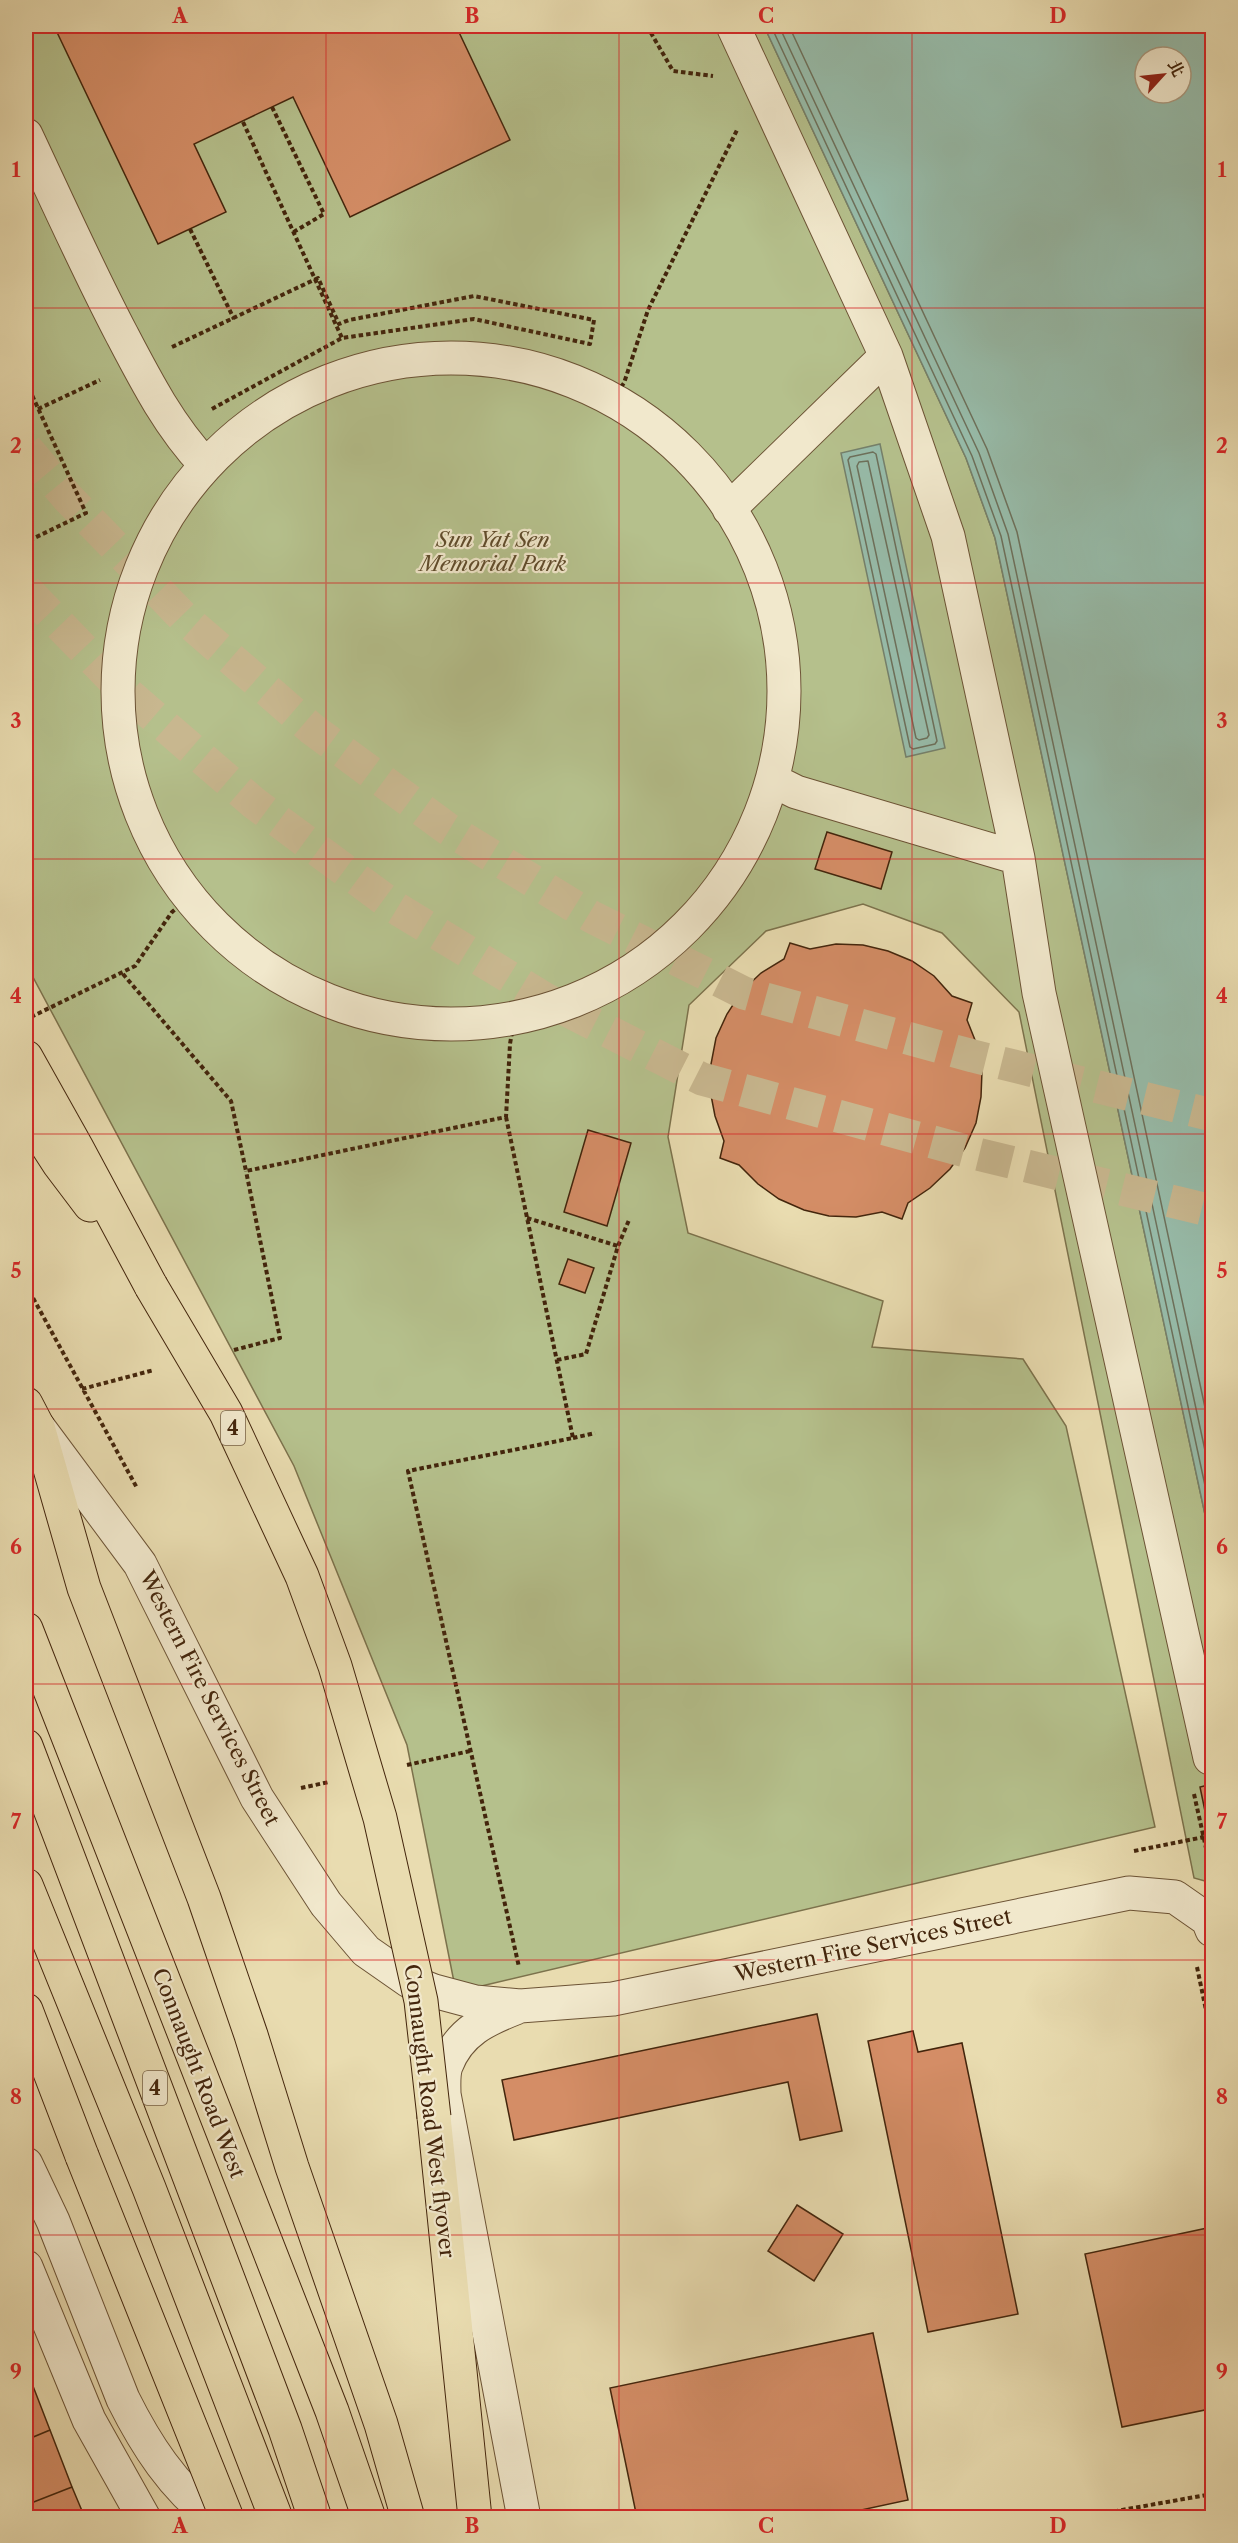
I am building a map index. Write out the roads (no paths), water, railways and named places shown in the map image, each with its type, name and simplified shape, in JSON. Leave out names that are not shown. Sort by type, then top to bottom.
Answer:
[{"type":"main road","points":[[26,1057],[151,1286]]},
{"type":"main road","name":"Connaught Road West flyover","points":[[26,1113],[58,1164],[151,1286],[226,1413],[302,1576],[335,1666],[380,1818],[421,2001],[475,2517]]},
{"type":"main road","points":[[32,1416],[84,1588],[196,1877],[251,2035],[292,2167],[381,2424],[408,2517]]},
{"type":"main road","name":"Connaught Road West","points":[[26,1629],[327,2400],[369,2517]]},
{"type":"main road","name":"4","points":[[26,1746],[280,2418],[315,2517]]},
{"type":"main road","points":[[26,1885],[149,2188],[276,2517]]},
{"type":"main road","points":[[26,2010],[227,2517]]},
{"type":"street","points":[[733,26],[886,356],[948,536],[1018,858],[1039,993],[1210,1758]]},
{"type":"street","points":[[26,135],[92,276],[137,363],[175,429],[205,464]]},
{"type":"street","points":[[729,509],[886,356]]},
{"type":"street","points":[[457,357],[537,369],[612,399],[677,447],[729,509],[761,572],[780,641],[784,711],[772,780],[745,849],[703,911],[649,961],[585,999],[514,1020],[432,1026],[352,1011],[277,977],[213,925],[168,868],[137,803],[120,732],[119,659],[133,589],[162,522],[205,464],[255,420],[313,387],[376,365],[457,357]]},
{"type":"street","points":[[772,780],[796,792],[1018,858]]},
{"type":"street","name":"Western Fire Services Street","points":[[32,1416],[140,1564],[257,1798],[326,1904],[366,1952],[409,1981],[434,1991],[475,2001],[520,2006],[613,1999],[1129,1893],[1175,1896],[1208,1920],[1212,1930]]},
{"type":"street","name":"Western Fire Services Street","points":[[519,2508],[444,2094],[446,2066],[462,2039],[485,2020],[520,2006]]},
{"type":"street","points":[[27,2173],[53,2222],[123,2399],[137,2427],[155,2456],[180,2488],[214,2517]]},
{"type":"street","points":[[26,2267],[89,2420],[144,2517]]},
{"type":"water","points":[[764,26],[1212,26],[1212,1547],[995,538],[966,458]]},
{"type":"water","points":[[880,444],[945,748],[906,757],[841,453]]},
{"type":"tunnel","points":[[26,448],[67,497],[184,618],[312,729],[448,829],[592,917],[744,993],[973,1056],[1212,1115]]},
{"type":"tunnel","points":[[26,590],[120,687],[254,803],[396,908],[547,1000],[702,1079],[973,1153],[1212,1211]]},
{"type":"park label","name":"Sun Yat Sen Memorial Park","points":[[493,551]]}]
